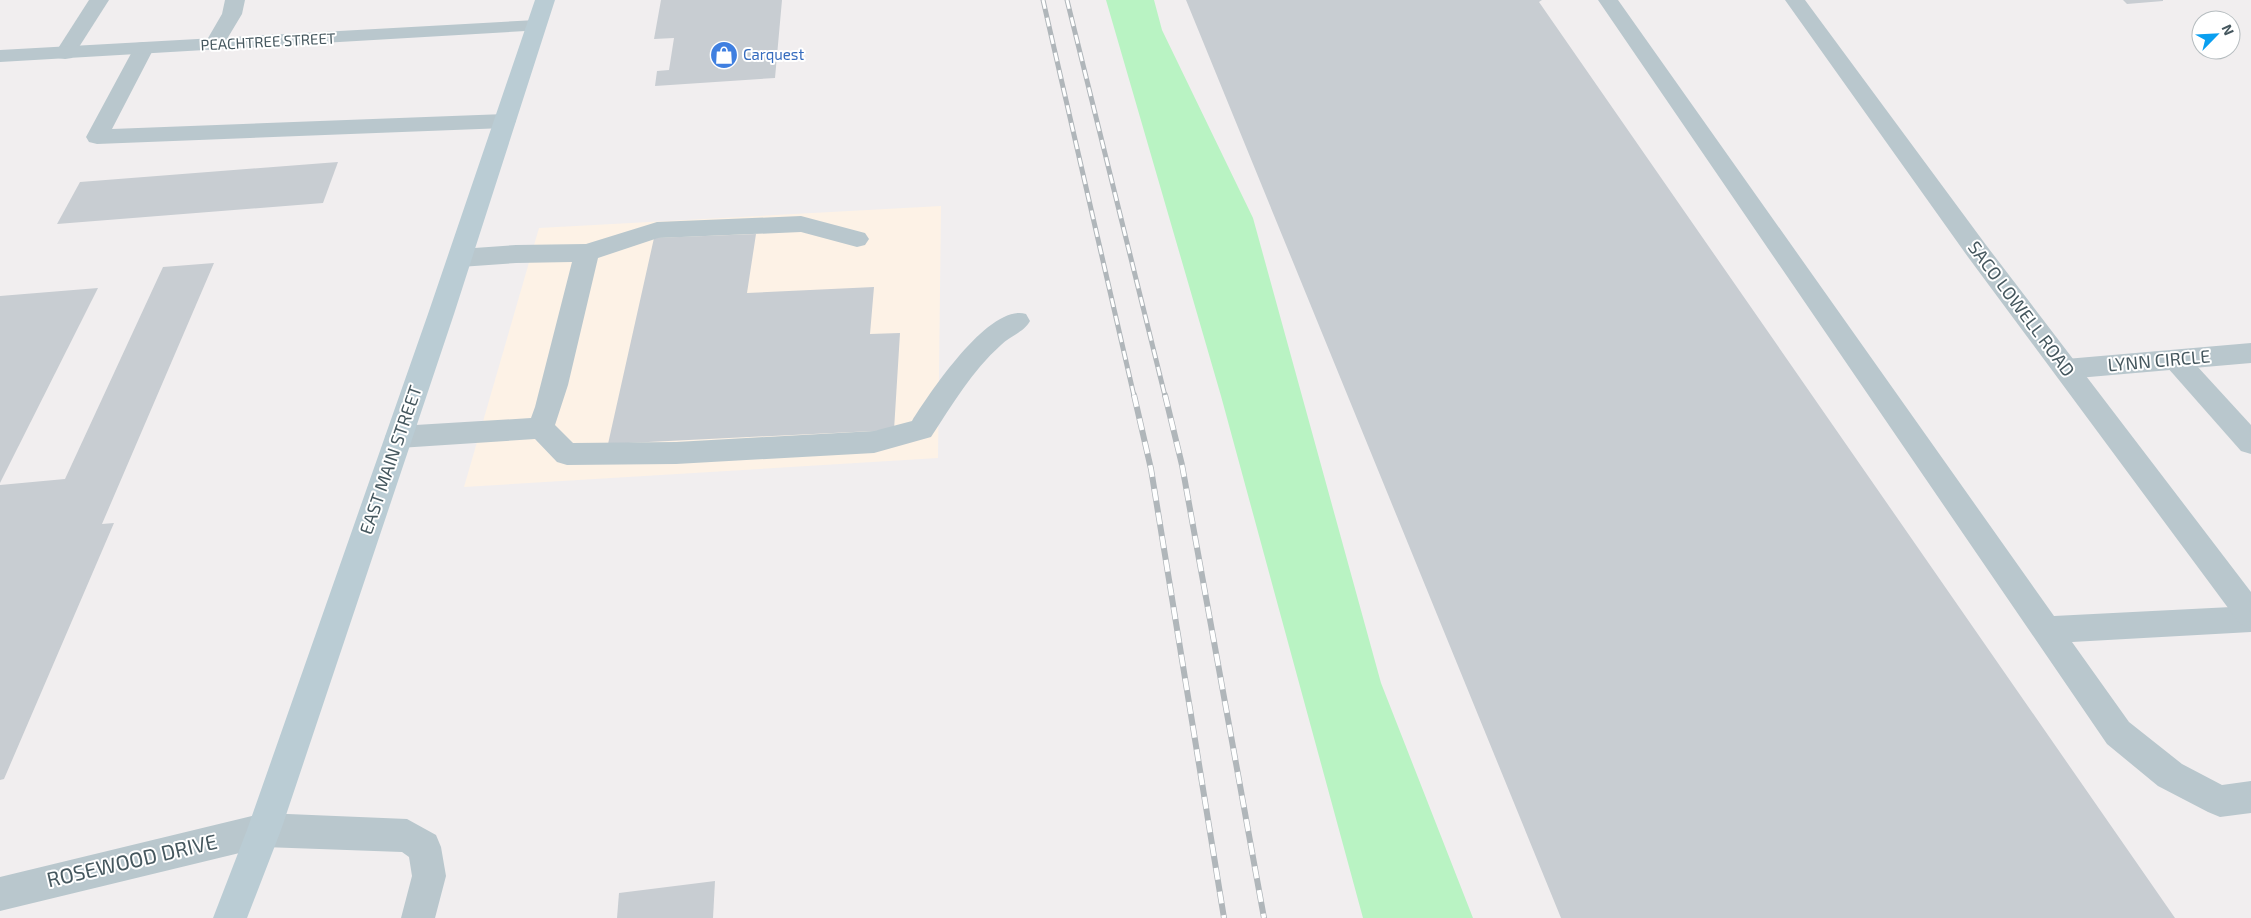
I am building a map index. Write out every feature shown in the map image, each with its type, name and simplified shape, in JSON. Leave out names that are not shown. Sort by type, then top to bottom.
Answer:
[{"type":"main road","name":"EAST MAIN STREET","points":[[230,918],[264,830],[399,437],[545,0]]},
{"type":"street","points":[[64,53],[99,0]]},
{"type":"street","points":[[214,45],[232,14],[235,0],[240,0]]},
{"type":"street","points":[[1608,0],[2118,733],[2170,775],[2220,802],[2251,797]]},
{"type":"street","name":"SACO LOWELL ROAD","points":[[1795,0],[2066,369],[2251,615]]},
{"type":"street","name":"PEACHTREE STREET","points":[[0,56],[536,26]]},
{"type":"street","points":[[144,48],[97,137],[505,121]]},
{"type":"street","points":[[460,258],[516,254],[587,253],[657,230],[801,224],[856,239]]},
{"type":"street","points":[[541,428],[549,407],[587,253]]},
{"type":"street","points":[[399,437],[541,428],[567,454],[676,453],[874,442],[921,429],[955,378],[992,338],[1017,321]]},
{"type":"street","name":"LYNN CIRCLE","points":[[2066,369],[2251,353]]},
{"type":"street","points":[[2176,360],[2251,444]]},
{"type":"street","points":[[2047,630],[2251,619]]},
{"type":"street","name":"ROSEWOOD DRIVE","points":[[0,894],[264,830],[406,836],[424,847],[428,876],[418,918]]},
{"type":"shaded area","points":[[941,206],[938,458],[464,487],[539,228]]},
{"type":"green space","points":[[1106,0],[1154,0],[1162,30],[1253,218],[1381,683],[1473,918],[1363,918],[1221,396]]},
{"type":"building","name":"Carquest","points":[[661,0],[782,0],[775,78],[655,86],[657,71],[669,70],[674,38],[654,39]]},
{"type":"building","points":[[1186,0],[1542,0],[1539,2],[2175,918],[1561,918]]},
{"type":"building","points":[[2123,0],[2163,0],[2163,1],[2127,4]]},
{"type":"building","points":[[338,162],[323,203],[57,224],[80,182]]},
{"type":"building","points":[[756,234],[747,293],[874,287],[870,334],[900,333],[894,430],[608,444],[654,238]]},
{"type":"building","points":[[214,263],[102,524],[114,523],[4,779],[0,780],[0,485],[65,479],[163,267]]},
{"type":"building","points":[[98,288],[0,483],[0,296]]},
{"type":"building","points":[[715,881],[713,918],[617,918],[619,893]]},
{"type":"railway","points":[[1043,0],[1134,396]]},
{"type":"railway","points":[[1067,0],[1165,396]]},
{"type":"railway","points":[[1134,395],[1151,469],[1224,918]]},
{"type":"railway","points":[[1165,395],[1182,465],[1264,918]]},
{"type":"place","name":"Carquest","points":[[724,55]]}]
